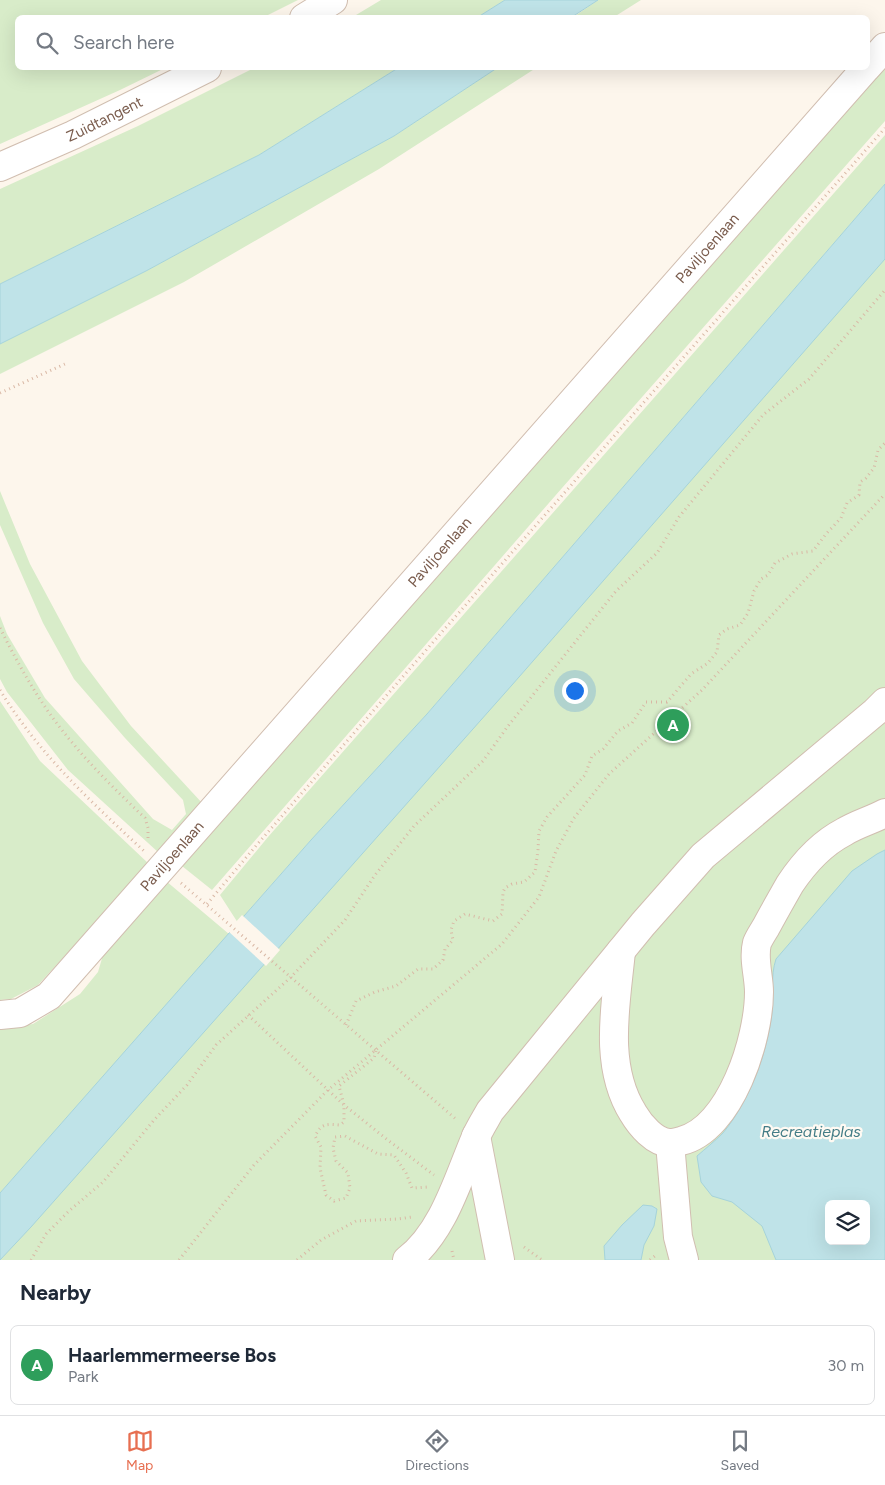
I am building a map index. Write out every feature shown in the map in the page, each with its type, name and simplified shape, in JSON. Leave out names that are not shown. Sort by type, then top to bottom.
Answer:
[{"type":"street","points":[[309,15],[333,0]]},
{"type":"street","name":"Paviljoenlaan","points":[[870,64],[885,47]]},
{"type":"street","name":"Zuidtangent","points":[[0,166],[73,135],[203,70]]},
{"type":"street","name":"Paviljoenlaan","points":[[0,1015],[20,1013],[49,996],[154,860],[864,70]]},
{"type":"street","points":[[407,1260],[417,1253],[444,1214],[476,1136],[490,1111],[670,892],[703,856],[885,702]]},
{"type":"street","points":[[621,951],[614,1026],[614,1054],[625,1101],[637,1121],[661,1141],[670,1144],[686,1140],[702,1131],[723,1108],[738,1084],[756,1022],[759,992],[756,966],[757,943],[791,882],[807,861],[824,844],[845,831],[885,813]]},
{"type":"street","points":[[476,1136],[500,1260]]},
{"type":"street","points":[[670,1144],[678,1237],[684,1260]]},
{"type":"path","points":[[207,904],[254,847],[885,128]]},
{"type":"path","points":[[31,1260],[46,1234],[103,1182],[154,1120],[187,1085],[216,1045],[290,978],[345,920],[375,875],[414,826],[483,761],[508,726],[616,591],[657,554],[679,517],[763,415],[809,379],[885,290]]},
{"type":"path","points":[[0,393],[65,364]]},
{"type":"path","points":[[346,1025],[356,1001],[375,992],[396,986],[418,968],[433,969],[443,960],[445,949],[452,940],[454,920],[465,914],[493,921],[502,914],[503,892],[505,888],[512,884],[524,882],[534,872],[538,850],[538,831],[547,817],[585,775],[592,756],[603,749],[618,731],[632,724],[646,702],[667,702],[692,674],[708,663],[717,652],[719,635],[727,629],[740,625],[748,613],[754,591],[761,579],[768,575],[776,562],[792,554],[814,551],[841,518],[847,503],[859,495],[860,482],[874,468],[878,450],[885,443]]},
{"type":"path","points":[[179,1260],[254,1165],[328,1090],[502,944],[538,897],[556,851],[574,818],[609,774],[702,690],[885,494]]},
{"type":"path","points":[[0,628],[19,667],[51,715],[93,767],[145,818],[154,860]]},
{"type":"path","points":[[0,690],[48,758],[86,798],[290,978],[476,1136]]},
{"type":"path","points":[[248,1015],[344,1105],[440,1180]]},
{"type":"path","points":[[376,1051],[374,1058],[339,1086],[344,1105],[344,1122],[340,1125],[326,1124],[319,1128],[315,1136],[321,1147],[320,1168],[326,1195],[334,1200],[346,1198],[350,1188],[348,1173],[336,1161],[333,1148],[335,1137],[345,1136],[378,1154],[394,1155],[406,1173],[412,1188],[432,1187]]},
{"type":"path","points":[[297,1260],[321,1240],[356,1222],[414,1216]]},
{"type":"green space","points":[[0,0],[298,0],[268,15],[15,15],[15,70],[161,70],[0,144]]},
{"type":"green space","points":[[381,0],[505,0],[481,15],[356,15]]},
{"type":"green space","points":[[598,0],[641,0],[617,15],[576,15]]},
{"type":"green space","points":[[885,62],[885,121],[212,890],[182,866],[190,854]]},
{"type":"green space","points":[[250,70],[395,70],[259,155],[0,284],[0,189],[138,126]]},
{"type":"green space","points":[[494,70],[533,70],[379,169],[184,282],[0,374],[0,344],[146,271],[394,136]]},
{"type":"green space","points":[[885,135],[885,184],[427,714],[311,840],[238,923],[220,895],[268,837]]},
{"type":"green space","points":[[885,247],[885,1260],[0,1260]]},
{"type":"green space","points":[[0,491],[30,564],[82,661],[131,726],[203,804],[159,853],[68,770],[7,692],[0,679],[0,616],[7,634],[45,698],[153,819],[172,830],[186,814],[183,800],[125,738],[74,679],[43,623],[0,525]]},
{"type":"green space","points":[[0,701],[40,761],[149,864],[38,985],[11,999],[0,1000]]},
{"type":"green space","points":[[166,881],[229,934],[0,1193],[0,1028],[33,1024],[80,994],[98,972],[103,955]]},
{"type":"water","points":[[505,0],[598,0],[575,15],[481,15]]},
{"type":"water","points":[[395,70],[494,70],[394,136],[146,271],[0,344],[0,284],[259,155]]},
{"type":"water","points":[[885,184],[885,259],[512,685],[0,1260],[0,1193],[311,840],[427,714]]},
{"type":"water","name":"Recreatieplas","points":[[885,850],[885,1260],[776,1260],[762,1226],[732,1202],[712,1196],[701,1182],[697,1156],[723,1133],[733,1120],[756,1076],[770,1029],[773,972],[776,959],[852,871]]},
{"type":"water","points":[[643,1205],[652,1206],[657,1209],[654,1226],[644,1245],[641,1260],[605,1260],[604,1246]]},
{"type":"pier","points":[[242,915],[280,950],[266,966],[228,931]]},
{"type":"place","name":"Haarlemmermeerse Bos","points":[[673,725]]}]
